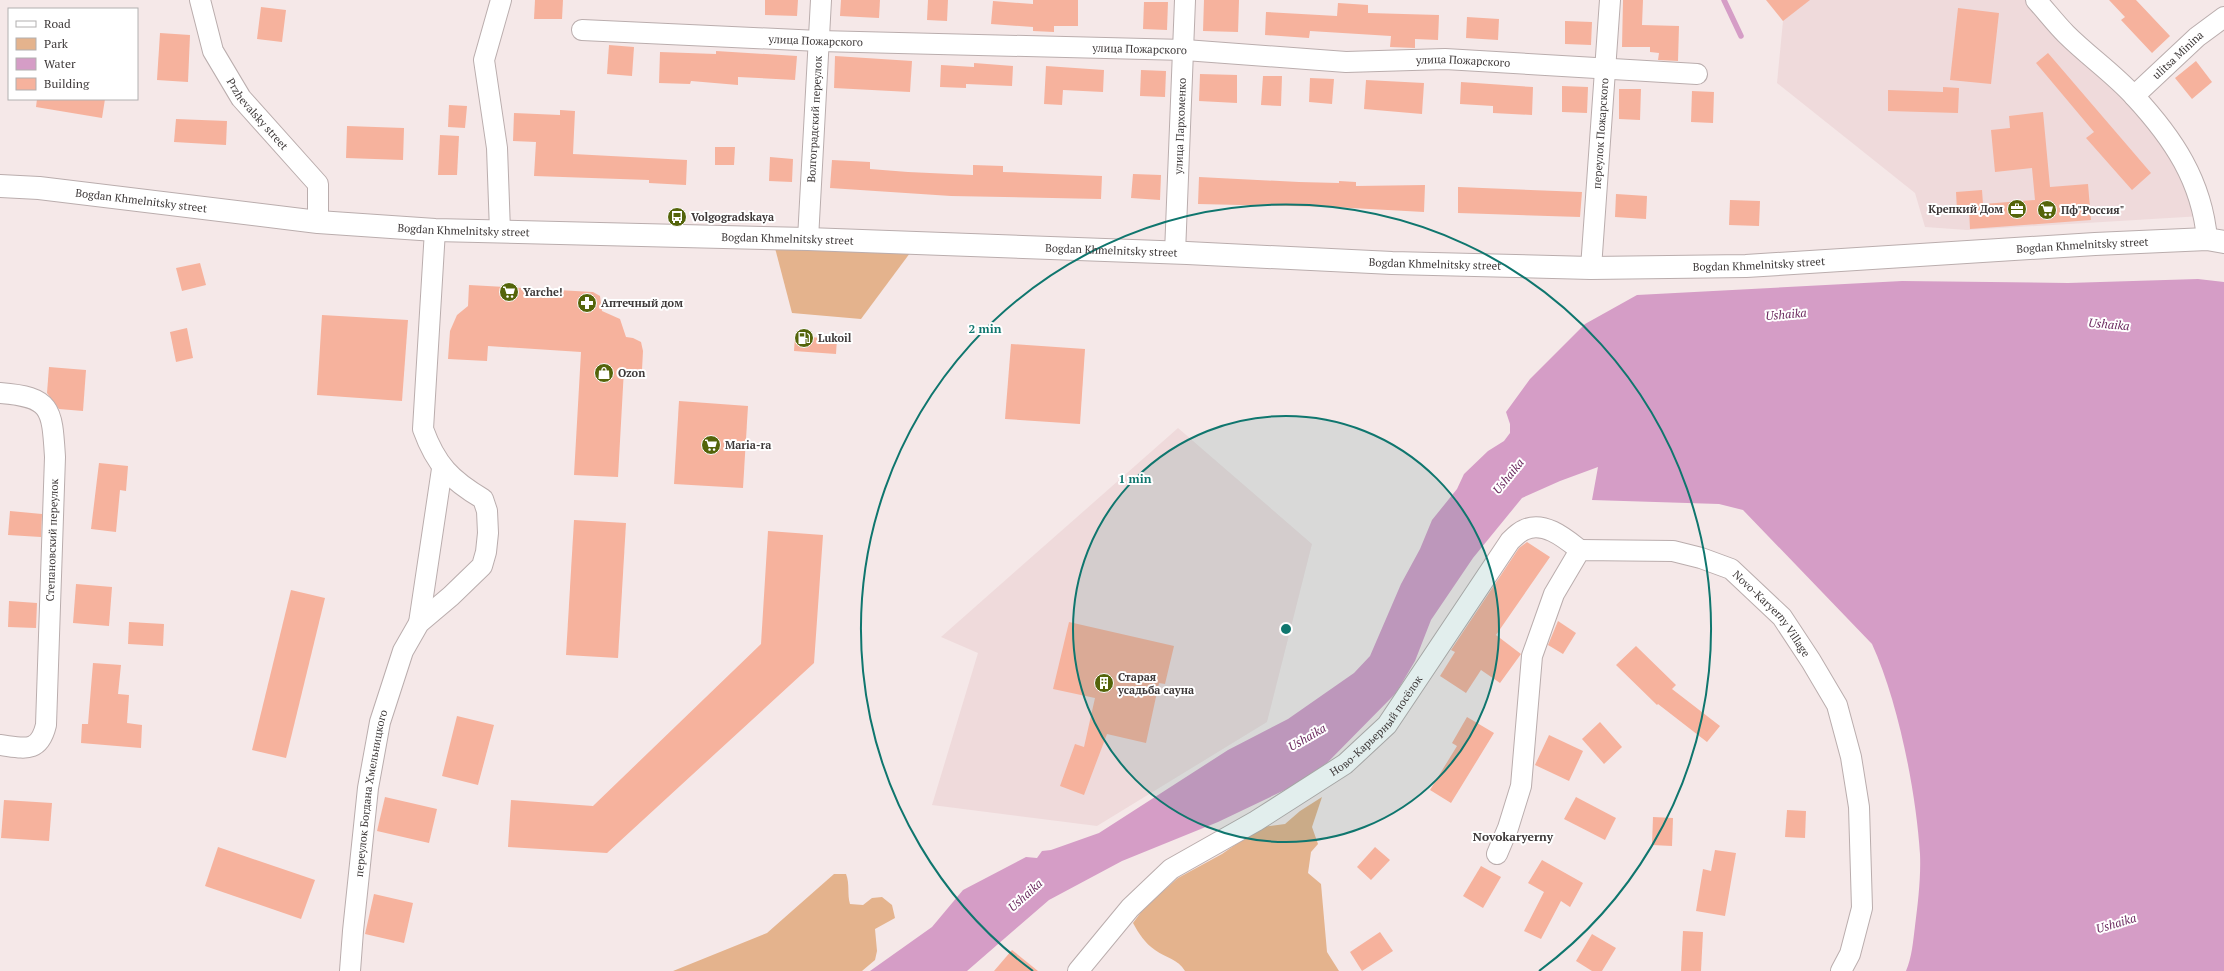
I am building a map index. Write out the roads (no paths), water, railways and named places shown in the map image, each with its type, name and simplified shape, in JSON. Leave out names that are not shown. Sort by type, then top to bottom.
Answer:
[{"type":"street","name":"Przhevalsky street","points":[[200,0],[213,51],[241,98],[318,184],[318,222]]},
{"type":"street","points":[[500,231],[497,148],[484,60],[501,0]]},
{"type":"street","name":"Волгоградский переулок","points":[[808,239],[821,0]]},
{"type":"street","name":"улица Пархоменко","points":[[1175,253],[1185,50],[1185,0]]},
{"type":"street","name":"переулок Пожарского","points":[[1591,268],[1607,68],[1610,0]]},
{"type":"street","points":[[2036,0],[2066,34],[2134,96],[2176,148],[2193,180],[2216,241]]},
{"type":"street","name":"ulitsa Minina","points":[[2134,96],[2197,37],[2224,17]]},
{"type":"street","name":"улица Пожарского","points":[[582,30],[819,41],[1185,50],[1346,62],[1445,59],[1697,74]]},
{"type":"street","name":"Bogdan Khmelnitsky street","points":[[0,186],[39,188],[318,222],[435,230],[808,239],[1392,263],[1591,268],[1746,266],[2094,244],[2216,241]]},
{"type":"street","points":[[435,230],[423,429],[428,445],[442,469]]},
{"type":"street","name":"Степановский переулок","points":[[0,393],[26,395],[39,401],[53,420],[55,457],[46,725],[41,739],[34,747],[26,749],[0,745]]},
{"type":"street","name":"переулок Богдана Хмельницкого","points":[[350,971],[368,788],[380,722],[403,651],[419,623],[451,596],[482,566],[486,552],[488,533],[487,511],[483,499],[465,488],[442,469]]},
{"type":"street","name":"переулок Богдана Хмельницкого","points":[[419,623],[442,469]]},
{"type":"street","name":"Ново-Карьерный посёлок","points":[[1078,971],[1130,908],[1171,869],[1256,821],[1333,772],[1345,764],[1387,725],[1510,541],[1525,529],[1541,529],[1556,532],[1580,550]]},
{"type":"street","points":[[1497,854],[1508,828],[1521,786],[1532,656],[1554,594],[1580,550]]},
{"type":"street","name":"Novo-Karyerny Village","points":[[1580,550],[1673,551],[1701,558],[1731,569],[1782,617],[1811,661],[1837,705],[1851,757],[1859,807],[1862,908],[1850,954],[1841,971]]},
{"type":"water","name":"Ushaika","points":[[2198,279],[2224,282],[2224,971],[1906,971],[1912,949],[1919,890],[1920,854],[1918,829],[1910,775],[1898,719],[1890,692],[1872,644],[1743,510],[1719,504],[1592,500],[1598,467],[1560,481],[1522,498],[1473,558],[1431,620],[1415,661],[1396,693],[1327,763],[1289,788],[1218,822],[1122,861],[1049,900],[967,971],[870,971],[932,927],[963,890],[1026,857],[1037,858],[1042,851],[1051,850],[1099,833],[1228,750],[1288,719],[1354,673],[1370,656],[1401,584],[1420,549],[1432,520],[1457,489],[1464,474],[1488,451],[1504,441],[1510,433],[1510,424],[1506,412],[1530,379],[1585,324],[1637,295],[1902,281],[2068,283]]},
{"type":"waterway","points":[[1724,0],[1741,36]]},
{"type":"place","name":"Крепкий Дом","points":[[2017,209]]},
{"type":"place","name":"Пф\"Россия\"","points":[[2047,210]]},
{"type":"place","name":"Volgogradskaya","points":[[677,217]]},
{"type":"place","name":"Yarche!","points":[[509,292]]},
{"type":"place","name":"Аптечный дом","points":[[587,303]]},
{"type":"place","name":"Lukoil","points":[[804,338]]},
{"type":"place","name":"Ozon","points":[[604,373]]},
{"type":"place","name":"Maria-ra","points":[[711,445]]},
{"type":"place","name":"Старая усадьба сауна","points":[[1104,683]]},
{"type":"district","name":"Novokaryerny","points":[[1513,836]]}]
